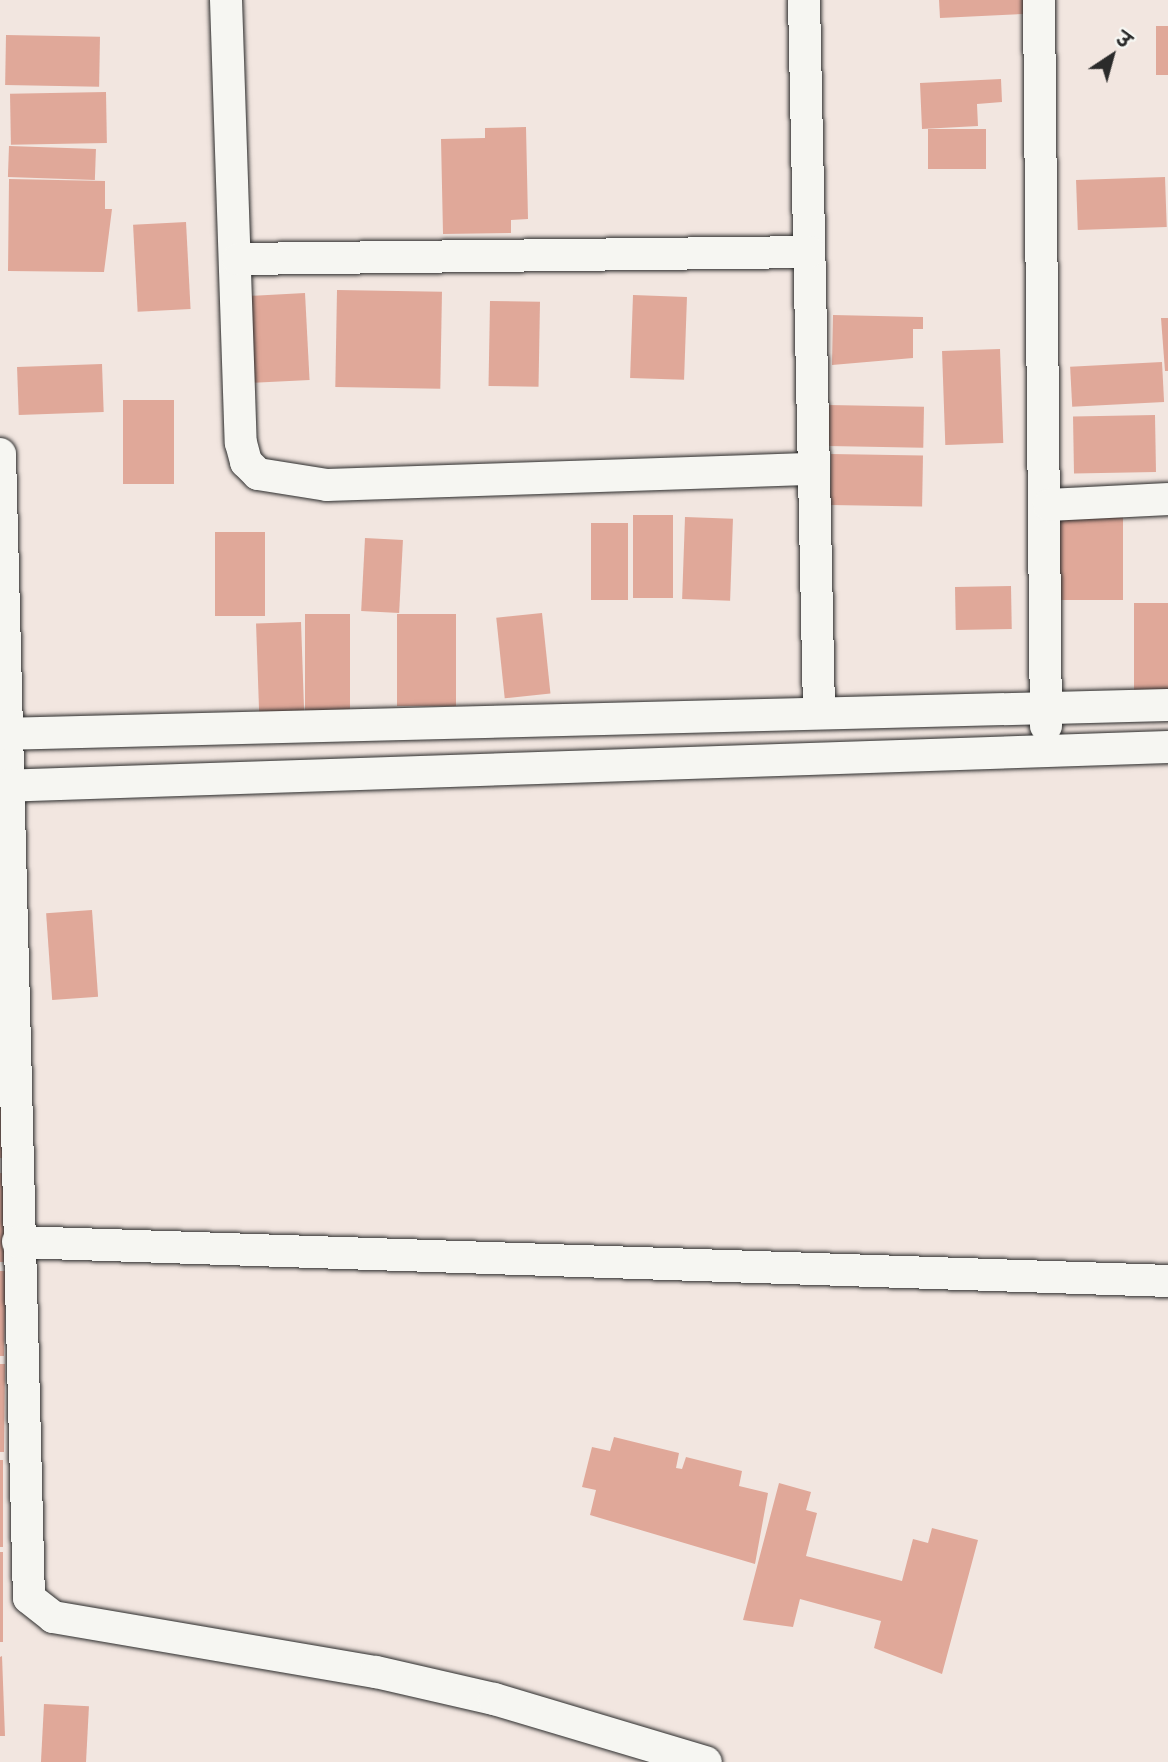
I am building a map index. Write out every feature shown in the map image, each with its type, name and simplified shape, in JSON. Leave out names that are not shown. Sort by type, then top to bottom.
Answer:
[{"type":"street","points":[[226,0],[238,259],[242,443],[246,462],[275,482],[483,483],[814,469]]},
{"type":"street","points":[[804,0],[820,712]]},
{"type":"street","points":[[1039,0],[1049,505],[1045,749]]},
{"type":"street","points":[[238,259],[809,252]]},
{"type":"street","points":[[0,454],[4,786],[27,1586],[40,1612],[402,1678],[706,1762]]},
{"type":"street","points":[[1049,505],[1168,499]]},
{"type":"street","points":[[3,734],[1168,705]]},
{"type":"street","points":[[4,786],[1045,749],[1168,747]]},
{"type":"street","points":[[18,1242],[1168,1281]]},
{"type":"building","points":[[939,0],[1023,0],[1023,14],[940,18]]},
{"type":"building","points":[[1156,26],[1168,26],[1168,75],[1156,75]]},
{"type":"building","points":[[6,35],[100,37],[99,87],[5,85]]},
{"type":"building","points":[[1001,79],[1002,102],[977,104],[978,126],[922,129],[920,83]]},
{"type":"building","points":[[106,92],[107,143],[11,145],[10,94]]},
{"type":"building","points":[[526,127],[528,219],[511,220],[511,233],[443,234],[441,139],[485,138],[485,128]]},
{"type":"building","points":[[928,129],[986,129],[986,169],[928,169]]},
{"type":"building","points":[[9,146],[96,149],[95,180],[8,177]]},
{"type":"building","points":[[1165,177],[1167,227],[1078,230],[1076,180]]},
{"type":"building","points":[[9,179],[105,181],[105,209],[112,209],[104,272],[8,271]]},
{"type":"building","points":[[186,222],[191,309],[138,312],[133,225]]},
{"type":"building","points":[[337,290],[442,292],[440,389],[335,387]]},
{"type":"building","points":[[305,293],[310,380],[253,383],[248,296]]},
{"type":"building","points":[[633,295],[687,297],[684,380],[630,378]]},
{"type":"building","points":[[490,301],[540,302],[539,387],[489,386]]},
{"type":"building","points":[[833,315],[923,317],[923,329],[913,329],[913,358],[832,365]]},
{"type":"building","points":[[1161,318],[1168,318],[1168,371],[1165,371]]},
{"type":"building","points":[[1000,349],[1003,443],[945,445],[942,351]]},
{"type":"building","points":[[1162,362],[1164,402],[1072,407],[1070,367]]},
{"type":"building","points":[[102,364],[104,412],[19,415],[17,367]]},
{"type":"building","points":[[123,400],[174,400],[174,484],[123,484]]},
{"type":"building","points":[[829,405],[924,407],[923,448],[828,446]]},
{"type":"building","points":[[1155,415],[1156,472],[1074,473],[1073,416]]},
{"type":"building","points":[[831,454],[923,456],[922,507],[830,505]]},
{"type":"building","points":[[1060,513],[1123,513],[1123,600],[1060,600]]},
{"type":"building","points":[[633,515],[673,515],[673,598],[633,598]]},
{"type":"building","points":[[685,517],[733,519],[730,601],[682,599]]},
{"type":"building","points":[[591,523],[628,523],[628,600],[591,600]]},
{"type":"building","points":[[215,532],[265,532],[265,616],[215,616]]},
{"type":"building","points":[[365,538],[403,540],[399,613],[361,611]]},
{"type":"building","points":[[1011,586],[1012,629],[956,630],[955,587]]},
{"type":"building","points":[[1134,603],[1168,603],[1168,693],[1134,693]]},
{"type":"building","points":[[542,613],[550,694],[505,698],[496,618]]},
{"type":"building","points":[[305,614],[350,614],[350,711],[305,711]]},
{"type":"building","points":[[397,614],[456,614],[456,706],[397,706]]},
{"type":"building","points":[[301,622],[304,712],[259,714],[256,624]]},
{"type":"building","points":[[92,910],[98,997],[52,1000],[46,913]]},
{"type":"building","points":[[0,1084],[5,1085],[2,1158],[0,1158]]},
{"type":"building","points":[[0,1173],[4,1173],[4,1262],[0,1262]]},
{"type":"building","points":[[0,1271],[6,1271],[4,1356],[0,1356]]},
{"type":"building","points":[[0,1364],[5,1364],[4,1452],[0,1452]]},
{"type":"building","points":[[614,1437],[679,1453],[676,1468],[682,1469],[686,1457],[742,1471],[739,1486],[768,1493],[755,1564],[590,1515],[596,1490],[582,1487],[592,1447],[610,1451]]},
{"type":"building","points":[[0,1460],[3,1460],[3,1547],[0,1547]]},
{"type":"building","points":[[779,1483],[811,1492],[806,1510],[817,1513],[806,1556],[902,1581],[913,1539],[928,1543],[932,1528],[978,1540],[942,1674],[874,1648],[881,1621],[800,1599],[793,1627],[743,1620]]},
{"type":"building","points":[[0,1552],[3,1552],[3,1642],[0,1642]]},
{"type":"building","points":[[2,1656],[5,1736],[0,1736]]},
{"type":"building","points":[[44,1704],[89,1706],[86,1762],[41,1762]]}]
